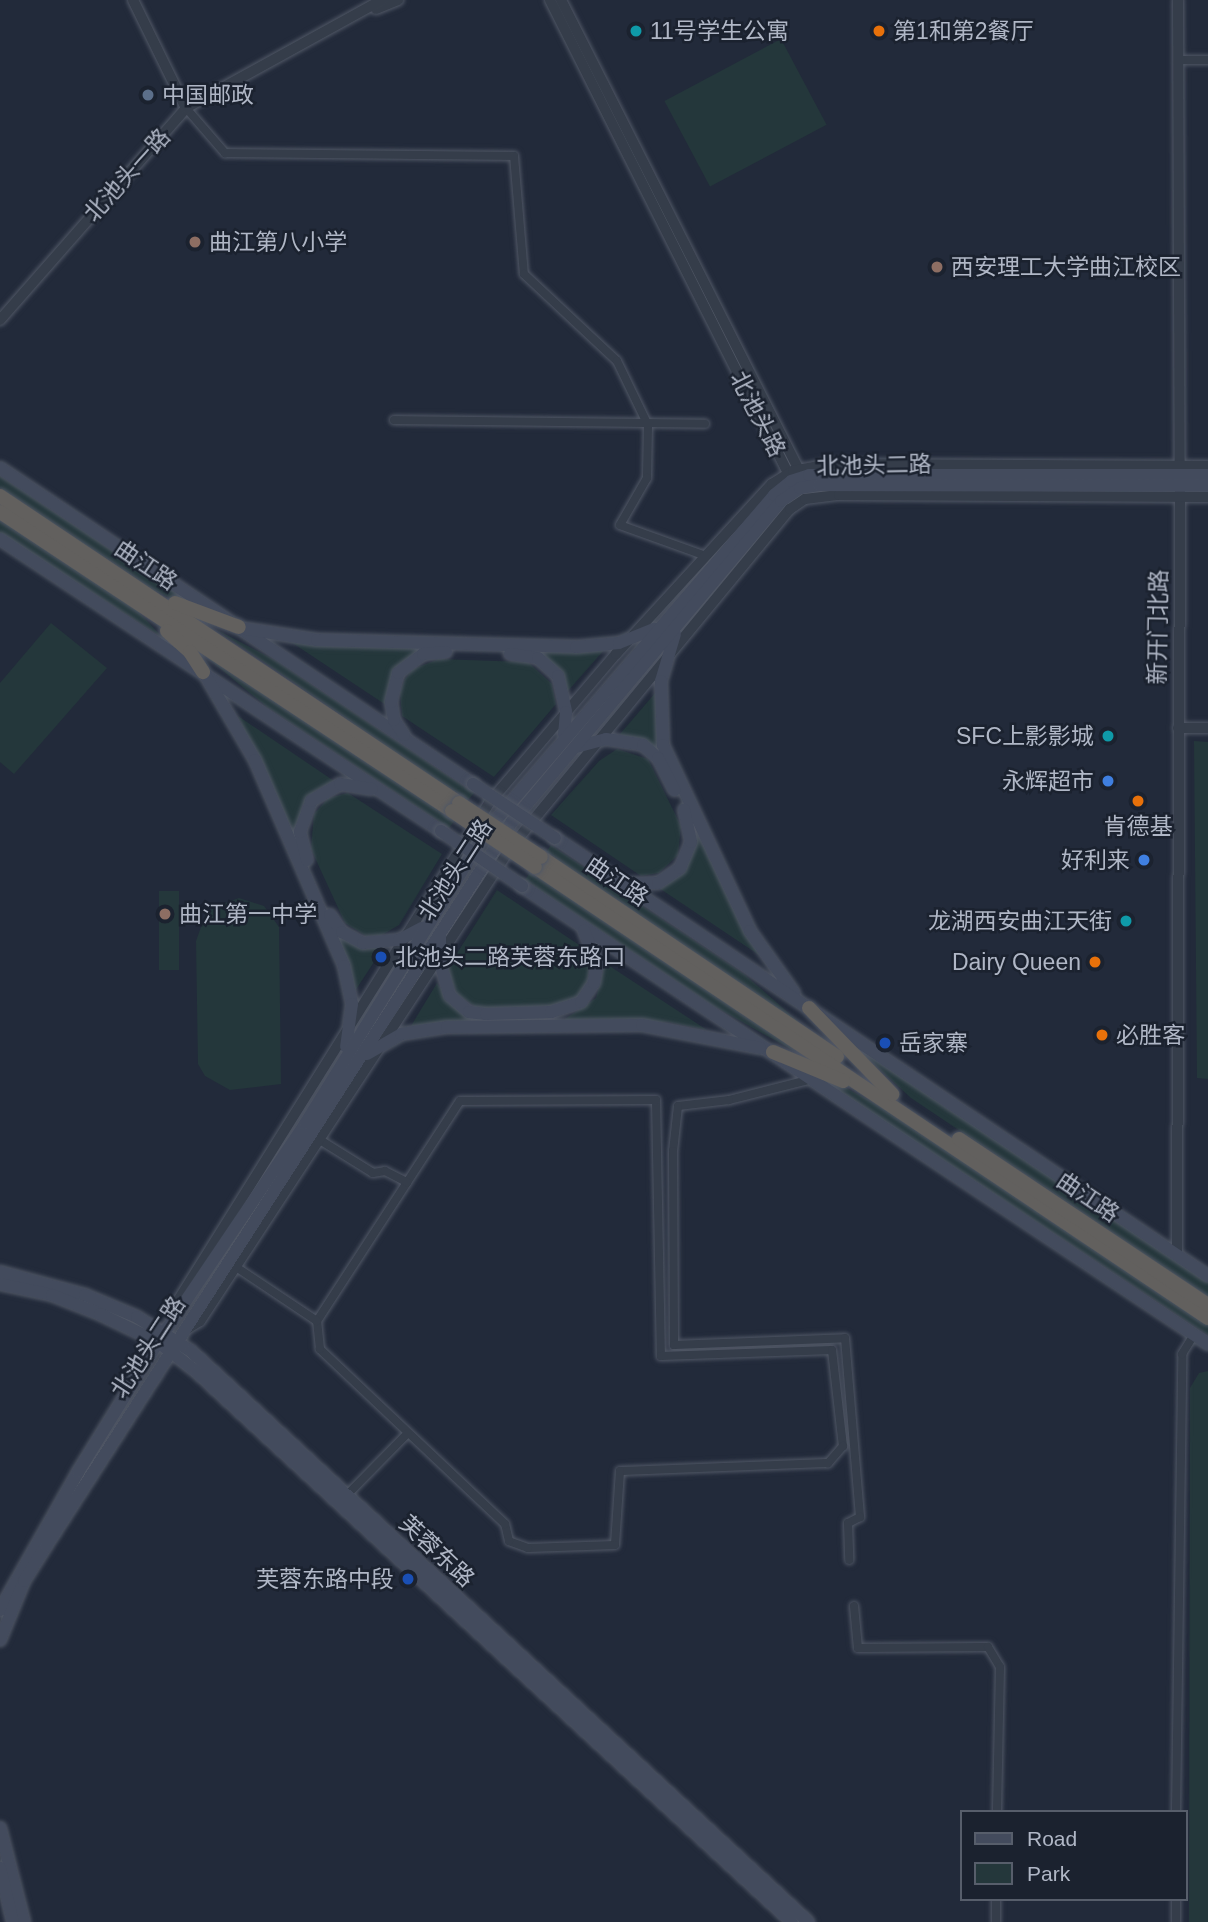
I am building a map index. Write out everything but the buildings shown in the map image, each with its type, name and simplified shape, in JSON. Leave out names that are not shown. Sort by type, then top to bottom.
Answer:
[{"type":"highway","name":"曲江路","points":[[0,496],[138,595],[891,1099],[1208,1318]]},
{"type":"highway","name":"曲江路","points":[[0,512],[138,595]]},
{"type":"highway","points":[[138,595],[239,627]]},
{"type":"highway","points":[[138,595],[190,652],[202,672]]},
{"type":"highway","points":[[809,1009],[891,1099]]},
{"type":"highway","points":[[773,1052],[891,1099]]},
{"type":"highway","name":"曲江路","points":[[891,1099],[1208,1305]]},
{"type":"main road","name":"曲江路","points":[[0,468],[1208,1276]]},
{"type":"main road","points":[[1180,481],[1208,475]]},
{"type":"main road","name":"北池头二路","points":[[171,1335],[488,829],[774,495],[797,481],[1180,481]]},
{"type":"main road","name":"北池头二路","points":[[0,1610],[78,1472],[359,1061],[442,927],[511,823],[797,481]]},
{"type":"main road","points":[[1180,481],[1208,486]]},
{"type":"main road","points":[[0,539],[1208,1344]]},
{"type":"main road","points":[[239,627],[294,638],[352,642],[576,648],[628,641],[663,622]]},
{"type":"main road","points":[[678,626],[667,661],[659,712],[667,755],[750,931],[809,1009]]},
{"type":"main road","points":[[417,747],[398,728],[391,695],[398,673],[423,654],[522,654],[538,658],[558,676],[566,712],[560,742]]},
{"type":"main road","points":[[202,672],[255,760],[344,966],[352,1021],[340,1064]]},
{"type":"main road","points":[[570,751],[600,740],[627,740],[653,752],[691,830],[687,857],[670,878],[644,886],[619,882]]},
{"type":"main road","points":[[384,793],[348,784],[320,792],[304,813],[301,840],[337,927],[363,943],[401,940],[428,923]]},
{"type":"main road","points":[[442,927],[439,959],[450,996],[469,1012],[565,1010],[586,997],[596,969],[592,943],[573,920]]},
{"type":"main road","points":[[359,1061],[387,1041],[433,1028],[642,1025],[696,1032],[773,1052]]},
{"type":"main road","name":"芙蓉东路","points":[[0,1272],[85,1295],[171,1335],[226,1381],[346,1496],[808,1922]]},
{"type":"main road","name":"芙蓉东路","points":[[0,1284],[52,1295],[171,1335]]},
{"type":"main road","name":"芙蓉东路","points":[[171,1335],[167,1353],[220,1392],[792,1922]]},
{"type":"main road","name":"北池头二路","points":[[0,1640],[24,1581],[167,1353]]},
{"type":"main road","points":[[0,1828],[24,1922]]},
{"type":"main road","points":[[0,1868],[13,1922]]},
{"type":"street","points":[[133,0],[186,108],[225,153],[514,156],[524,274],[617,361],[648,425],[647,478],[620,525],[706,556]]},
{"type":"street","name":"北池头一路","points":[[0,320],[186,108],[351,20],[382,0]]},
{"type":"street","name":"北池头一路","points":[[351,20],[398,0]]},
{"type":"street","name":"北池头路","points":[[550,0],[797,481]]},
{"type":"street","name":"北池头路","points":[[561,0],[797,481]]},
{"type":"street","name":"新开门北路","points":[[1177,1255],[1180,481],[1178,0]]},
{"type":"street","points":[[1178,60],[1208,60]]},
{"type":"street","points":[[394,420],[705,424]]},
{"type":"street","points":[[171,1335],[176,1304],[489,803],[628,641],[761,494],[797,481],[839,495],[1180,481],[1208,466]]},
{"type":"street","points":[[171,1335],[200,1321],[387,1041],[511,847],[790,509],[797,481]]},
{"type":"street","points":[[1180,481],[1208,497]]},
{"type":"street","points":[[1178,728],[1208,728]]},
{"type":"street","points":[[813,1079],[730,1100],[678,1106],[673,1151],[674,1345],[845,1338],[860,1517],[848,1523],[849,1560]]},
{"type":"street","points":[[656,1100],[661,1356],[832,1350],[843,1446],[828,1463],[620,1471],[615,1545],[528,1548],[509,1541],[505,1524],[320,1349],[317,1321],[407,1182],[460,1101],[656,1100]]},
{"type":"street","points":[[320,1140],[373,1173],[386,1171],[407,1182]]},
{"type":"street","points":[[236,1267],[317,1321]]},
{"type":"street","points":[[1176,1810],[1182,1354],[1194,1335]]},
{"type":"street","points":[[346,1496],[408,1433]]},
{"type":"street","points":[[853,1606],[858,1648],[988,1647],[1000,1667],[997,1810]]},
{"type":"street","points":[[996,1901],[996,1922]]},
{"type":"street","points":[[1176,1901],[1176,1922]]},
{"type":"green space","points":[[781,39],[827,125],[710,187],[664,101]]},
{"type":"green space","points":[[0,476],[186,601],[183,604],[153,590],[0,488]]},
{"type":"green space","points":[[0,518],[134,607],[163,638],[0,533]]},
{"type":"green space","points":[[51,623],[107,668],[14,774],[0,762],[0,683]]},
{"type":"green space","points":[[217,630],[273,659],[474,793],[467,801]]},
{"type":"green space","points":[[291,642],[423,647],[393,673],[386,705]]},
{"type":"green space","points":[[604,650],[567,692],[529,652]]},
{"type":"green space","points":[[200,652],[455,820],[449,828],[267,707]]},
{"type":"green space","points":[[439,659],[528,662],[552,684],[556,704],[494,777],[402,716],[400,692],[405,679],[413,669]]},
{"type":"green space","points":[[656,692],[656,722],[663,755],[620,734]]},
{"type":"green space","points":[[238,716],[334,781],[315,791],[302,806],[296,844]]},
{"type":"green space","points":[[1194,741],[1208,742],[1208,1079],[1197,1078]]},
{"type":"green space","points":[[617,749],[648,759],[681,826],[678,855],[659,873],[641,876],[551,815],[599,761]]},
{"type":"green space","points":[[348,793],[442,854],[399,925],[382,935],[366,936],[345,923],[311,849],[314,814],[328,798]]},
{"type":"green space","points":[[695,832],[709,853],[759,955],[659,888],[687,866]]},
{"type":"green space","points":[[551,845],[744,974],[807,1029],[545,854]]},
{"type":"green space","points":[[531,871],[796,1048],[794,1051],[712,1005],[525,880]]},
{"type":"green space","points":[[497,890],[591,953],[586,992],[565,1006],[480,1010],[457,994],[447,969]]},
{"type":"green space","points":[[159,891],[179,891],[179,970],[159,970]]},
{"type":"green space","points":[[239,898],[264,906],[279,927],[281,1084],[230,1090],[205,1076],[198,1064],[196,941],[205,916],[214,907]]},
{"type":"green space","points":[[333,928],[383,948],[355,991]]},
{"type":"green space","points":[[605,963],[707,1030],[667,1022],[562,1021],[596,998]]},
{"type":"green space","points":[[437,983],[454,1007],[480,1022],[411,1026]]},
{"type":"green space","points":[[852,1044],[1208,1282],[1208,1297],[911,1098]]},
{"type":"green space","points":[[824,1077],[879,1105],[1208,1324],[1208,1335],[822,1080]]},
{"type":"green space","points":[[1208,1371],[1208,1922],[1189,1922],[1190,1388],[1199,1373]]},
{"type":"place","name":"11号学生公寓","points":[[636,31]]},
{"type":"place","name":"第1和第2餐厅","points":[[879,31]]},
{"type":"place","name":"中国邮政","points":[[148,95]]},
{"type":"place","name":"曲江第八小学","points":[[195,242]]},
{"type":"place","name":"西安理工大学曲江校区","points":[[937,267]]},
{"type":"place","name":"SFC上影影城","points":[[1108,736]]},
{"type":"place","name":"永辉超市","points":[[1108,781]]},
{"type":"place","name":"肯德基","points":[[1138,801]]},
{"type":"place","name":"好利来","points":[[1144,860]]},
{"type":"place","name":"曲江第一中学","points":[[165,914]]},
{"type":"place","name":"龙湖西安曲江天街","points":[[1126,921]]},
{"type":"place","name":"北池头二路芙蓉东路口","points":[[381,957]]},
{"type":"place","name":"Dairy Queen","points":[[1095,962]]},
{"type":"place","name":"必胜客","points":[[1102,1035]]},
{"type":"place","name":"岳家寨","points":[[885,1043]]},
{"type":"place","name":"芙蓉东路中段","points":[[408,1579]]}]
